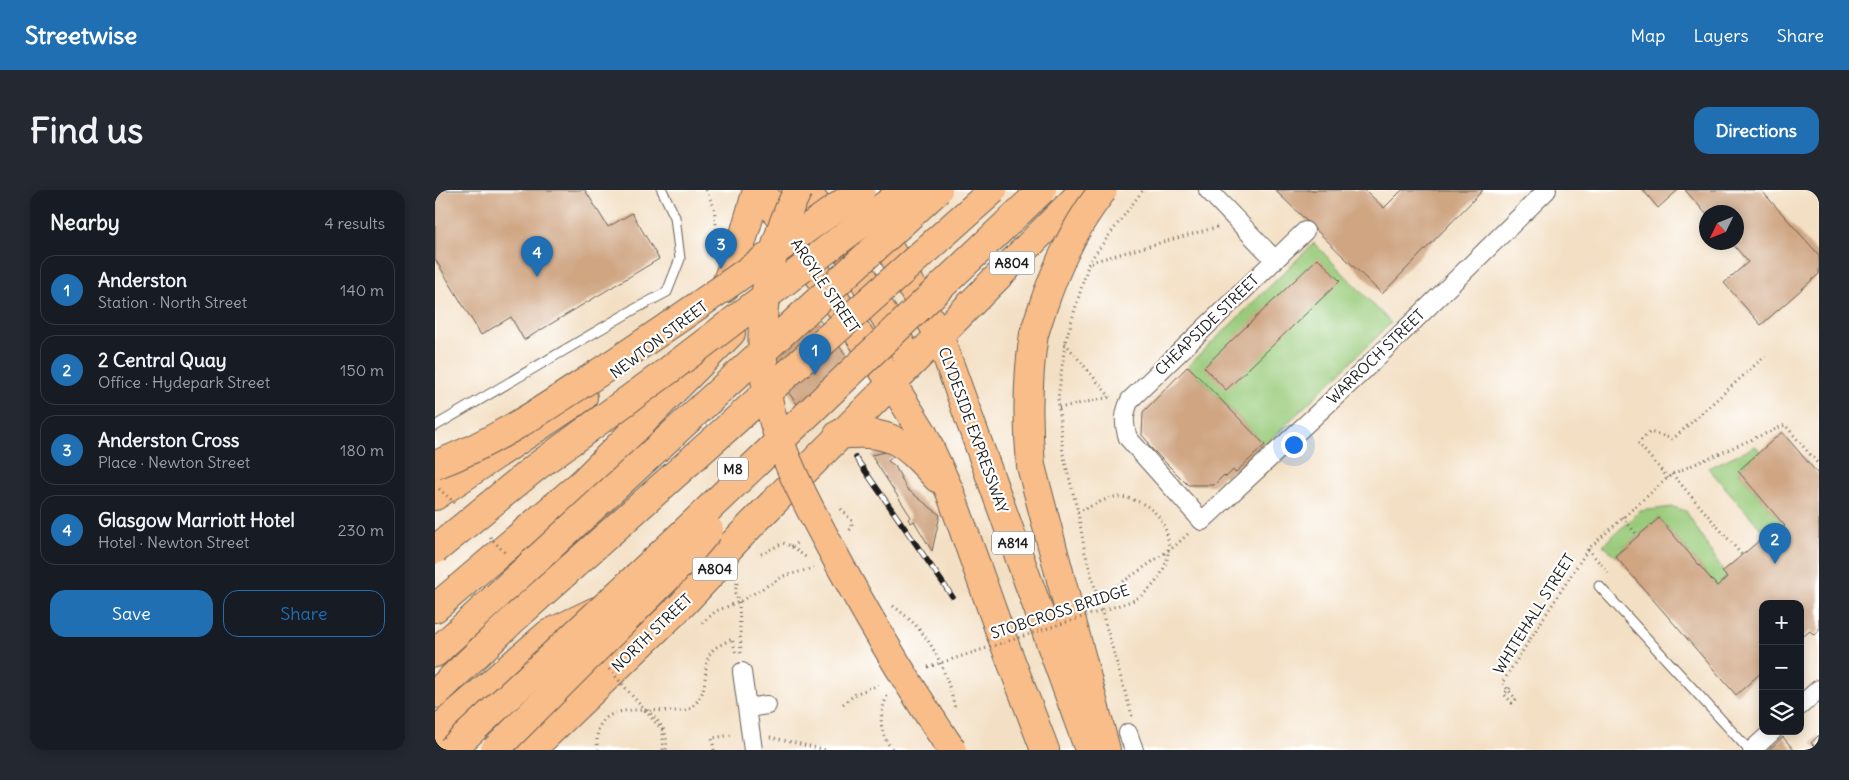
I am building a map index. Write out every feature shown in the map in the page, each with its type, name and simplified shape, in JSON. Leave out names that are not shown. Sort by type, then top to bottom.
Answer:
[{"type":"main road","points":[[724,289],[743,238],[757,190]]},
{"type":"main road","name":"ARGYLE STREET","points":[[761,190],[891,382]]},
{"type":"main road","points":[[798,190],[779,237],[766,284],[763,356],[765,382],[774,421],[793,473],[822,532],[895,662],[952,750]]},
{"type":"main road","points":[[806,190],[835,232],[911,362]]},
{"type":"main road","points":[[435,550],[536,467],[669,370],[905,190]]},
{"type":"main road","points":[[435,653],[938,190]]},
{"type":"main road","name":"M8","points":[[435,694],[517,616],[993,190]]},
{"type":"main road","name":"M8","points":[[447,750],[1021,190]]},
{"type":"main road","points":[[495,750],[674,570],[793,429],[1042,190]]},
{"type":"main road","name":"A804","points":[[891,382],[1083,190]]},
{"type":"main road","points":[[1103,190],[1069,240],[1047,290],[1034,334],[1027,422],[1031,466],[1106,750]]},
{"type":"main road","points":[[435,465],[479,447],[533,416],[865,194]]},
{"type":"main road","name":"NEWTON STREET","points":[[435,496],[557,416],[724,289],[805,257],[835,232],[865,194]]},
{"type":"main road","name":"A814","points":[[865,194],[939,335]]},
{"type":"main road","points":[[435,608],[582,482],[805,257]]},
{"type":"main road","name":"CLYDESIDE EXPRESSWAY","points":[[939,335],[1089,750]]},
{"type":"main road","name":"A814","points":[[891,382],[923,433],[950,492],[1001,635],[1045,750]]},
{"type":"main road","name":"NORTH STREET","points":[[531,750],[713,572],[741,551],[838,435],[891,382]]},
{"type":"main road","name":"M8","points":[[451,750],[793,429]]},
{"type":"main road","points":[[838,435],[866,432],[883,435],[899,443],[919,458],[950,492]]},
{"type":"main road","points":[[435,732],[548,634],[741,551]]},
{"type":"street","points":[[1208,190],[1275,260]]},
{"type":"street","name":"WARROCH STREET","points":[[1202,521],[1362,372],[1547,190]]},
{"type":"street","name":"CHEAPSIDE STREET","points":[[1124,419],[1130,400],[1305,231]]},
{"type":"street","points":[[1124,419],[1128,438],[1202,521]]},
{"type":"street","points":[[742,672],[752,741]]},
{"type":"street","points":[[1804,702],[1819,689]]},
{"type":"street","points":[[748,708],[767,705]]},
{"type":"street","points":[[1128,733],[1134,750]]},
{"type":"street","points":[[1751,750],[1768,735]]},
{"type":"lane","points":[[435,426],[667,292],[680,259],[675,218],[662,190]]},
{"type":"lane","points":[[1599,586],[1751,750]]},
{"type":"path","points":[[1128,733],[1133,714],[1085,553],[1078,512],[1063,454],[1059,408],[1060,373],[1065,343],[1089,262],[1143,190]]},
{"type":"path","points":[[1089,262],[1237,221]]},
{"type":"path","points":[[1065,343],[1110,397],[1124,419]]},
{"type":"path","points":[[1668,478],[1638,443],[1650,432],[1673,439],[1765,356]]},
{"type":"path","points":[[1059,408],[1110,397]]},
{"type":"path","points":[[1614,579],[1588,549],[1672,474],[1785,425],[1819,465]]},
{"type":"path","points":[[1672,474],[1742,555]]},
{"type":"path","name":"STOBCROSS BRIDGE","points":[[920,670],[1132,601],[1152,589],[1159,581],[1167,564],[1169,552],[1165,528],[1153,510],[1145,504],[1117,497],[1078,512]]},
{"type":"path","points":[[841,509],[852,521],[852,527],[843,535]]},
{"type":"path","points":[[1622,517],[1638,536]]},
{"type":"path","points":[[1098,599],[1175,546],[1202,521]]},
{"type":"path","points":[[741,551],[758,555],[783,543],[791,546],[818,566]]},
{"type":"path","name":"WHITEHALL STREET","points":[[1509,689],[1502,683],[1588,549]]},
{"type":"path","points":[[739,602],[742,672]]},
{"type":"path","points":[[598,750],[597,734],[606,719],[626,709],[680,712],[695,705],[705,689],[709,656],[714,650],[732,640]]},
{"type":"path","points":[[843,704],[857,693],[886,683]]},
{"type":"path","points":[[888,694],[881,712],[880,725],[885,741],[893,750]]},
{"type":"path","points":[[647,710],[661,724],[666,733],[668,741],[666,750]]},
{"type":"path","points":[[714,750],[712,738],[826,750]]},
{"type":"green space","points":[[1314,243],[1391,323],[1265,445],[1188,366]]},
{"type":"green space","points":[[1756,446],[1760,451],[1738,471],[1785,526],[1770,539],[1708,468]]},
{"type":"green space","points":[[1673,507],[1686,511],[1727,577],[1717,586],[1659,518],[1615,556],[1603,545],[1640,511]]},
{"type":"building","points":[[435,190],[585,190],[608,227],[632,213],[659,259],[524,340],[511,317],[481,335],[435,259]]},
{"type":"building","points":[[1275,190],[1365,190],[1384,208],[1402,190],[1483,190],[1382,294]]},
{"type":"building","points":[[1643,190],[1678,190],[1658,208]]},
{"type":"building","points":[[1685,190],[1761,190],[1819,255],[1819,274],[1761,325],[1724,283],[1748,262],[1738,250],[1744,250],[1744,205],[1699,206]]},
{"type":"building","points":[[1318,258],[1340,281],[1226,390],[1204,367]]},
{"type":"building","points":[[804,300],[862,376],[808,418],[749,341]]},
{"type":"building","points":[[1188,366],[1265,445],[1235,473],[1233,470],[1226,477],[1224,475],[1214,485],[1188,485],[1148,445],[1149,443],[1142,435],[1143,412]]},
{"type":"building","points":[[1782,432],[1819,475],[1819,631],[1814,635],[1810,631],[1804,636],[1804,600],[1759,600],[1759,675],[1736,695],[1615,556],[1659,518],[1717,586],[1727,577],[1722,572],[1766,535],[1770,539],[1785,526],[1738,471]]},
{"type":"building","points":[[901,449],[888,461],[895,466],[907,489],[940,515],[932,551],[914,521],[911,523],[908,519],[911,517],[871,455]]},
{"type":"building","points":[[1819,735],[1819,750],[1818,750],[1811,743]]},
{"type":"building","points":[[1783,737],[1794,750],[1769,750]]},
{"type":"railway","points":[[856,458],[952,596]]},
{"type":"place","name":"Anderston Cross","points":[[721,269]]},
{"type":"place","name":"Glasgow Marriott Hotel","points":[[537,277]]},
{"type":"place","name":"Anderston","points":[[815,375]]},
{"type":"place","name":"2 Central Quay","points":[[1775,564]]}]
